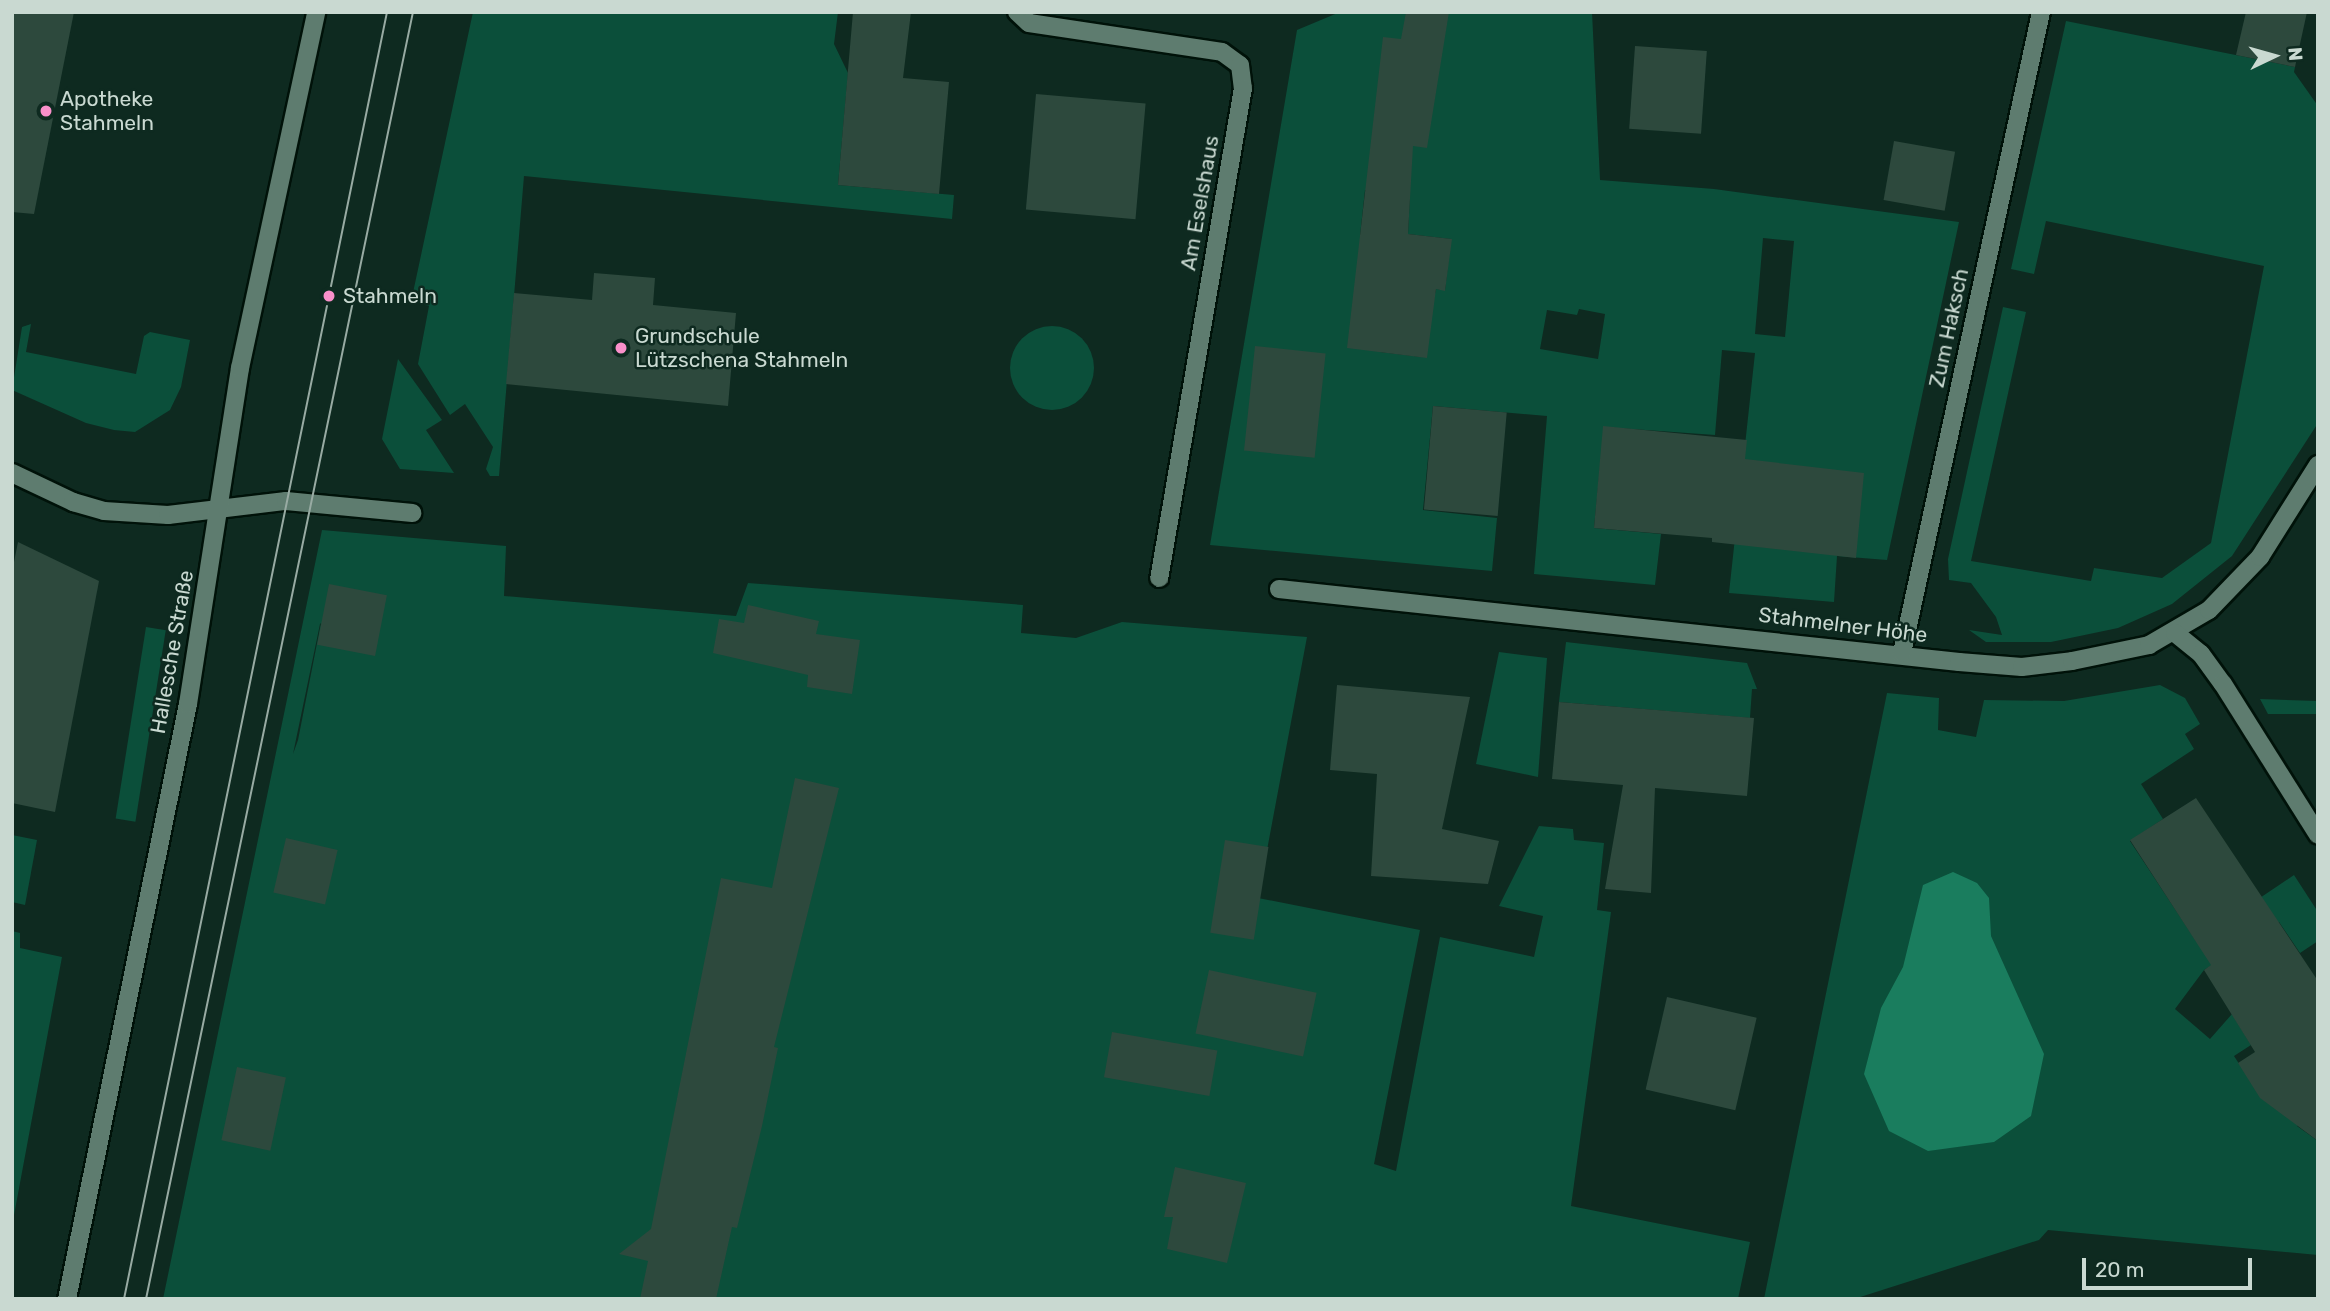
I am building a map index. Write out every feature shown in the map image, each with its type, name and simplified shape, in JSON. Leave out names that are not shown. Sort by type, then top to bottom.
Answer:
[{"type":"street","name":"Hallesche Straße","points":[[67,1299],[188,704],[242,357],[316,12]]},
{"type":"street","name":"Am Eselshaus","points":[[1017,12],[1029,23],[1222,52],[1240,65],[1243,88],[1159,578]]},
{"type":"street","name":"Zum Haksch","points":[[1902,653],[2041,12]]},
{"type":"street","name":"Stahmelner Höhe","points":[[1279,589],[2022,667],[2119,654],[2175,633],[2237,585],[2260,557],[2318,465]]},
{"type":"street","points":[[12,473],[73,502],[104,510],[168,515],[218,506],[286,501],[412,513]]},
{"type":"street","points":[[2175,633],[2201,654],[2223,684],[2318,835]]},
{"type":"shaded area","points":[[473,12],[838,12],[834,44],[848,73],[838,185],[954,195],[952,219],[524,176],[499,476],[490,476],[486,469],[493,447],[465,404],[450,415],[418,364],[429,306],[411,302]]},
{"type":"shaded area","points":[[1340,12],[1592,12],[1600,180],[1714,189],[1959,222],[1887,560],[1837,556],[1834,602],[1729,593],[1755,353],[1722,350],[1715,435],[1604,427],[1594,528],[1661,534],[1655,585],[1534,574],[1547,416],[1433,406],[1423,510],[1497,518],[1492,571],[1210,545],[1297,30]],"holes":[[[1365,190],[1410,195],[1408,234],[1451,239],[1445,290],[1436,289],[1422,357],[1380,352],[1383,323],[1360,236]],[[1763,238],[1794,241],[1785,337],[1755,334]],[[1579,309],[1605,314],[1598,359],[1540,349],[1547,310],[1577,315]]]},
{"type":"shaded area","points":[[2066,21],[2295,67],[2294,72],[2318,106],[2318,423],[2232,556],[2172,604],[2118,628],[2051,642],[1986,642],[1969,630],[2002,635],[1996,617],[1971,583],[1949,580],[1948,559],[2003,307],[2026,312],[1971,561],[2091,581],[2094,568],[2162,578],[2211,543],[2264,266],[2046,221],[2034,274],[2011,269]]},
{"type":"shaded area","points":[[31,324],[26,352],[136,374],[144,336],[150,332],[190,340],[181,387],[170,410],[135,432],[114,430],[86,423],[12,390],[22,327]]},
{"type":"shaded area","points":[[1052,326],[1075,333],[1087,345],[1094,368],[1087,391],[1075,403],[1052,410],[1029,403],[1017,391],[1010,368],[1017,345],[1029,333]]},
{"type":"shaded area","points":[[398,359],[442,420],[426,430],[454,473],[400,469],[382,439]]},
{"type":"shaded area","points":[[322,530],[506,546],[504,596],[736,616],[748,583],[1023,605],[1021,633],[1076,638],[1122,622],[1307,637],[1258,898],[1420,930],[1374,1164],[1396,1171],[1440,937],[1534,957],[1543,916],[1499,906],[1539,826],[1573,829],[1574,840],[1604,843],[1597,910],[1611,912],[1571,1206],[1750,1242],[1738,1299],[163,1299]],"holes":[[[321,623],[298,740],[293,754]]]},
{"type":"shaded area","points":[[146,627],[166,630],[135,822],[116,819]]},
{"type":"shaded area","points":[[1566,642],[1747,663],[1757,689],[1752,689],[1750,718],[1559,702]]},
{"type":"shaded area","points":[[1499,652],[1547,658],[1538,777],[1476,764]]},
{"type":"shaded area","points":[[2160,685],[2185,698],[2200,724],[2185,734],[2194,749],[2141,784],[2163,819],[2130,841],[2196,941],[2294,875],[2318,912],[2318,941],[2300,953],[2279,922],[2204,970],[2175,1009],[2210,1039],[2232,1014],[2251,1045],[2234,1056],[2249,1079],[2318,1097],[2297,1126],[2318,1141],[2318,1255],[2048,1230],[2039,1240],[1854,1299],[1764,1299],[1887,693],[1939,698],[1938,730],[1976,737],[1984,700],[2064,701]]},
{"type":"shaded area","points":[[2260,699],[2318,701],[2318,714],[2268,714]]},
{"type":"shaded area","points":[[12,835],[37,840],[25,905],[12,902]]},
{"type":"shaded area","points":[[1953,872],[1977,883],[1989,898],[1991,936],[2044,1054],[2031,1116],[1994,1142],[1928,1151],[1889,1131],[1864,1074],[1881,1008],[1903,967],[1923,885]]},
{"type":"shaded area","points":[[12,931],[20,933],[20,948],[62,957],[12,1226]]},
{"type":"building","points":[[12,12],[74,12],[34,214],[12,212]]},
{"type":"building","points":[[853,12],[911,12],[903,78],[949,82],[939,194],[838,185]]},
{"type":"building","points":[[1406,12],[1449,12],[1427,148],[1413,146],[1408,234],[1452,239],[1445,291],[1436,289],[1427,358],[1347,348],[1383,37],[1401,39]]},
{"type":"building","points":[[2246,12],[2307,12],[2295,67],[2236,55]]},
{"type":"building","points":[[1635,46],[1707,51],[1701,134],[1629,129]]},
{"type":"building","points":[[1036,94],[1146,104],[1135,219],[1026,210]]},
{"type":"building","points":[[1894,141],[1955,152],[1945,211],[1884,200]]},
{"type":"building","name":"Grundschule Lützschena Stahmeln","points":[[594,273],[655,278],[653,305],[736,313],[728,406],[506,384],[514,293],[592,300]]},
{"type":"building","points":[[1255,346],[1326,353],[1315,458],[1244,450]]},
{"type":"building","points":[[1433,406],[1507,412],[1498,516],[1424,510]]},
{"type":"building","points":[[1603,426],[1747,440],[1745,459],[1864,473],[1856,558],[1712,542],[1712,538],[1594,528]]},
{"type":"building","points":[[18,542],[99,581],[55,812],[12,803],[12,572]]},
{"type":"building","points":[[329,584],[387,595],[375,656],[317,645]]},
{"type":"building","points":[[748,605],[819,621],[816,634],[860,640],[852,694],[807,687],[808,675],[713,653],[719,619],[744,623]]},
{"type":"building","points":[[1337,685],[1470,697],[1442,829],[1499,841],[1488,884],[1371,876],[1377,774],[1330,770]]},
{"type":"building","points":[[1559,702],[1754,718],[1747,796],[1655,788],[1651,893],[1605,889],[1623,785],[1552,779]]},
{"type":"building","points":[[795,778],[839,788],[774,1047],[778,1048],[762,1126],[737,1228],[732,1227],[716,1299],[640,1299],[648,1261],[619,1254],[651,1229],[721,878],[772,888]]},
{"type":"building","points":[[2196,798],[2318,981],[2318,1141],[2260,1098],[2238,1063],[2255,1052],[2204,970],[2211,965],[2130,840]]},
{"type":"building","points":[[286,838],[338,850],[325,904],[273,893]]},
{"type":"building","points":[[1225,840],[1268,847],[1254,940],[1210,933]]},
{"type":"building","points":[[1209,970],[1317,993],[1303,1056],[1195,1034]]},
{"type":"building","points":[[1667,997],[1757,1018],[1735,1110],[1646,1090]]},
{"type":"building","points":[[1112,1032],[1217,1051],[1209,1096],[1104,1077]]},
{"type":"building","points":[[237,1067],[286,1077],[270,1151],[221,1140]]},
{"type":"building","points":[[1175,1167],[1246,1183],[1227,1263],[1167,1249],[1173,1217],[1164,1217]]},
{"type":"tram line","points":[[124,1299],[387,12]]},
{"type":"tram line","points":[[146,1299],[413,12]]},
{"type":"place","name":"Apotheke Stahmeln","points":[[46,111]]},
{"type":"place","name":"Stahmeln","points":[[329,296]]},
{"type":"place","name":"Grundschule Lützschena Stahmeln","points":[[621,348]]}]
